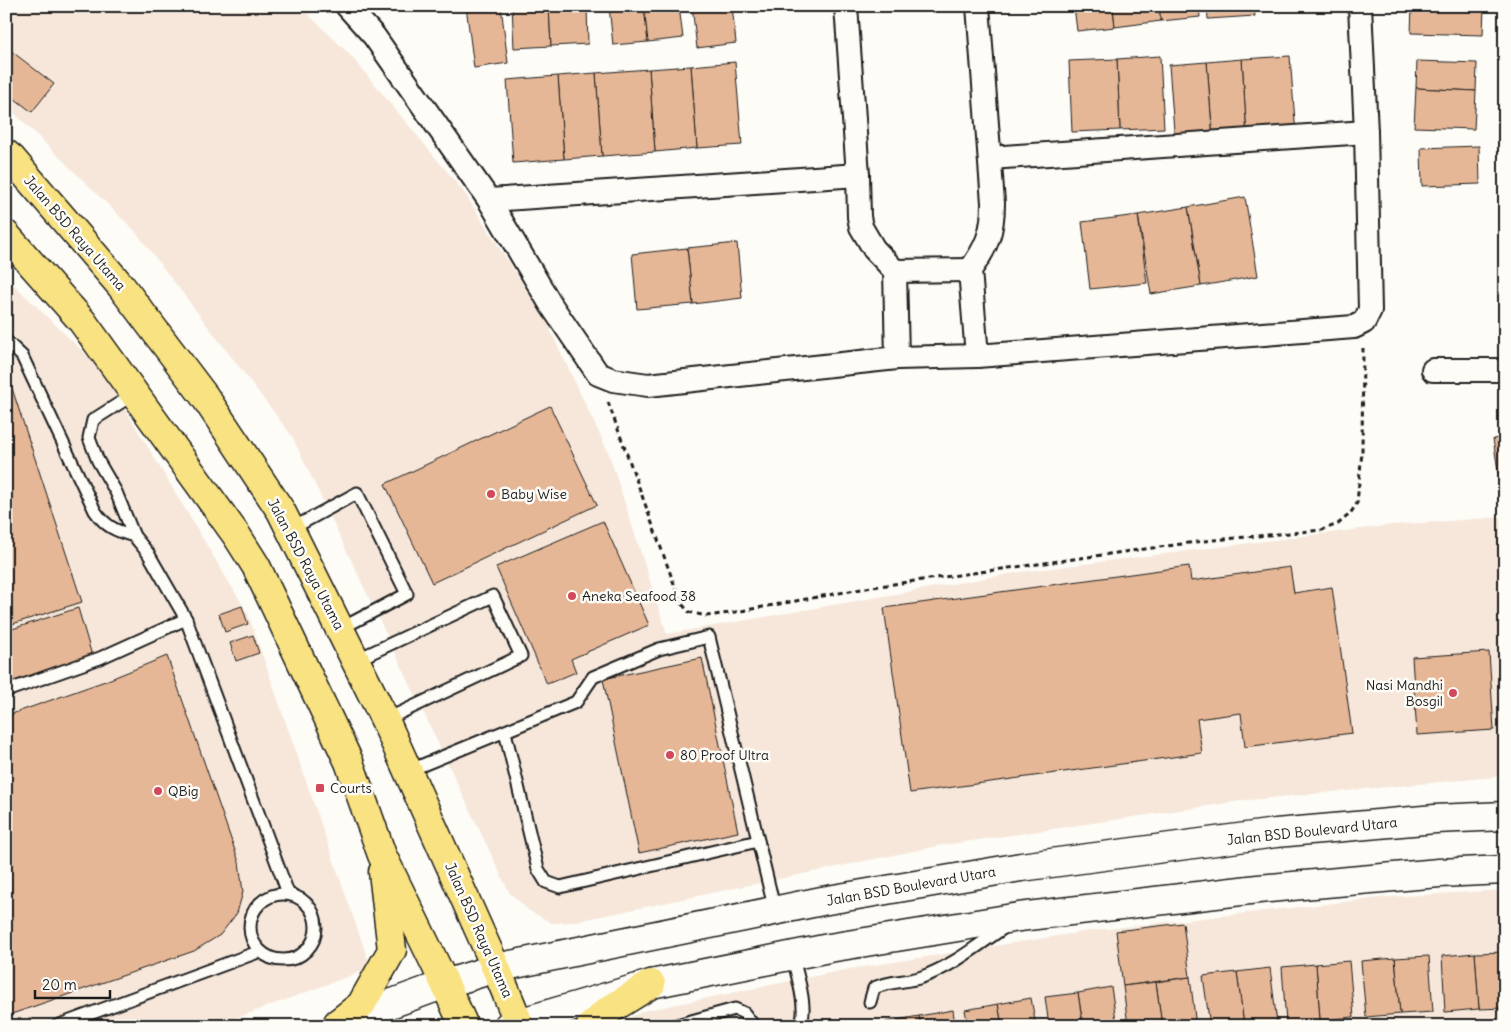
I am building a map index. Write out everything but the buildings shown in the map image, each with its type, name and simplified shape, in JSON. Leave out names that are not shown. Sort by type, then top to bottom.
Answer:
[{"type":"main road","name":"Jalan BSD Raya Utama","points":[[6,154],[121,286],[205,397],[281,511],[385,720],[496,968],[516,1024]]},
{"type":"main road","points":[[6,234],[82,321],[238,536],[256,566],[349,762],[382,856],[446,984],[464,1026]]},
{"type":"main road","name":"Jalan BSD Boulevard Utara","points":[[334,1024],[496,968],[822,901],[1040,864],[1276,833],[1435,819],[1505,816]]},
{"type":"main road","points":[[334,1024],[361,1005],[392,950],[382,856]]},
{"type":"main road","points":[[516,1024],[651,984],[829,948],[1019,917],[1249,890],[1439,873],[1505,870]]},
{"type":"main road","points":[[591,1026],[606,1012],[651,984]]},
{"type":"street","points":[[348,6],[374,36],[489,200],[551,305],[598,374],[613,380],[648,385],[897,358],[977,356],[1354,327],[1364,322],[1370,310],[1366,132],[1360,6]]},
{"type":"street","points":[[846,6],[858,175],[859,217],[861,227],[874,249],[895,271],[897,358]]},
{"type":"street","points":[[977,356],[970,270],[983,252],[993,222],[978,6]]},
{"type":"street","points":[[990,158],[1366,132]]},
{"type":"street","points":[[489,200],[858,175]]},
{"type":"street","points":[[895,271],[970,270]]},
{"type":"street","points":[[1433,370],[1505,370]]},
{"type":"lane","points":[[6,342],[22,356],[95,511],[102,522],[116,530],[134,536]]},
{"type":"lane","points":[[135,393],[93,420],[89,438],[98,461],[116,492],[134,536],[148,553],[186,618],[288,893]]},
{"type":"lane","points":[[291,529],[357,493],[407,594],[340,628]]},
{"type":"lane","points":[[356,660],[493,596],[521,656],[385,720]]},
{"type":"lane","points":[[6,691],[100,658],[186,618]]},
{"type":"lane","points":[[408,771],[576,702],[593,677],[659,649],[709,637],[775,911]]},
{"type":"lane","points":[[505,732],[538,869],[546,882],[560,887],[758,841]]},
{"type":"lane","points":[[288,893],[307,903],[317,922],[314,942],[299,958],[278,961],[258,952],[249,933],[252,912],[267,897],[288,893]]},
{"type":"lane","points":[[870,1002],[874,988],[886,982],[920,978],[942,969],[1019,917]]},
{"type":"lane","points":[[57,1026],[258,952]]},
{"type":"lane","points":[[792,955],[803,1002],[802,1023],[799,1026]]},
{"type":"lane","points":[[673,1026],[735,1010],[744,1013],[754,1026]]},
{"type":"path","points":[[598,374],[682,603],[689,612],[706,616],[872,587],[1203,541],[1322,530],[1338,524],[1350,514],[1357,503],[1362,452],[1364,322]]},
{"type":"shaded area","points":[[6,6],[300,6],[351,56],[464,192],[545,319],[609,454],[667,634],[1021,572],[1392,525],[1505,517],[1505,776],[1248,800],[937,846],[573,922],[552,923],[528,910],[509,892],[292,436],[135,231],[6,105]]},
{"type":"shaded area","name":"QBig","points":[[6,277],[101,369],[248,614],[371,968],[215,1026],[6,1026]]},
{"type":"shaded area","points":[[1505,890],[1505,1022],[1442,1026],[615,1026],[643,1011],[850,969],[1089,931],[1388,897]]},
{"type":"place","name":"Baby Wise","points":[[491,494]]},
{"type":"place","name":"Aneka Seafood 38","points":[[572,596]]},
{"type":"place","name":"Nasi Mandhi Bosgil","points":[[1453,693]]},
{"type":"place","name":"80 Proof Ultra","points":[[670,755]]},
{"type":"place","name":"Courts","points":[[320,788]]},
{"type":"place","name":"QBig","points":[[158,791]]}]
